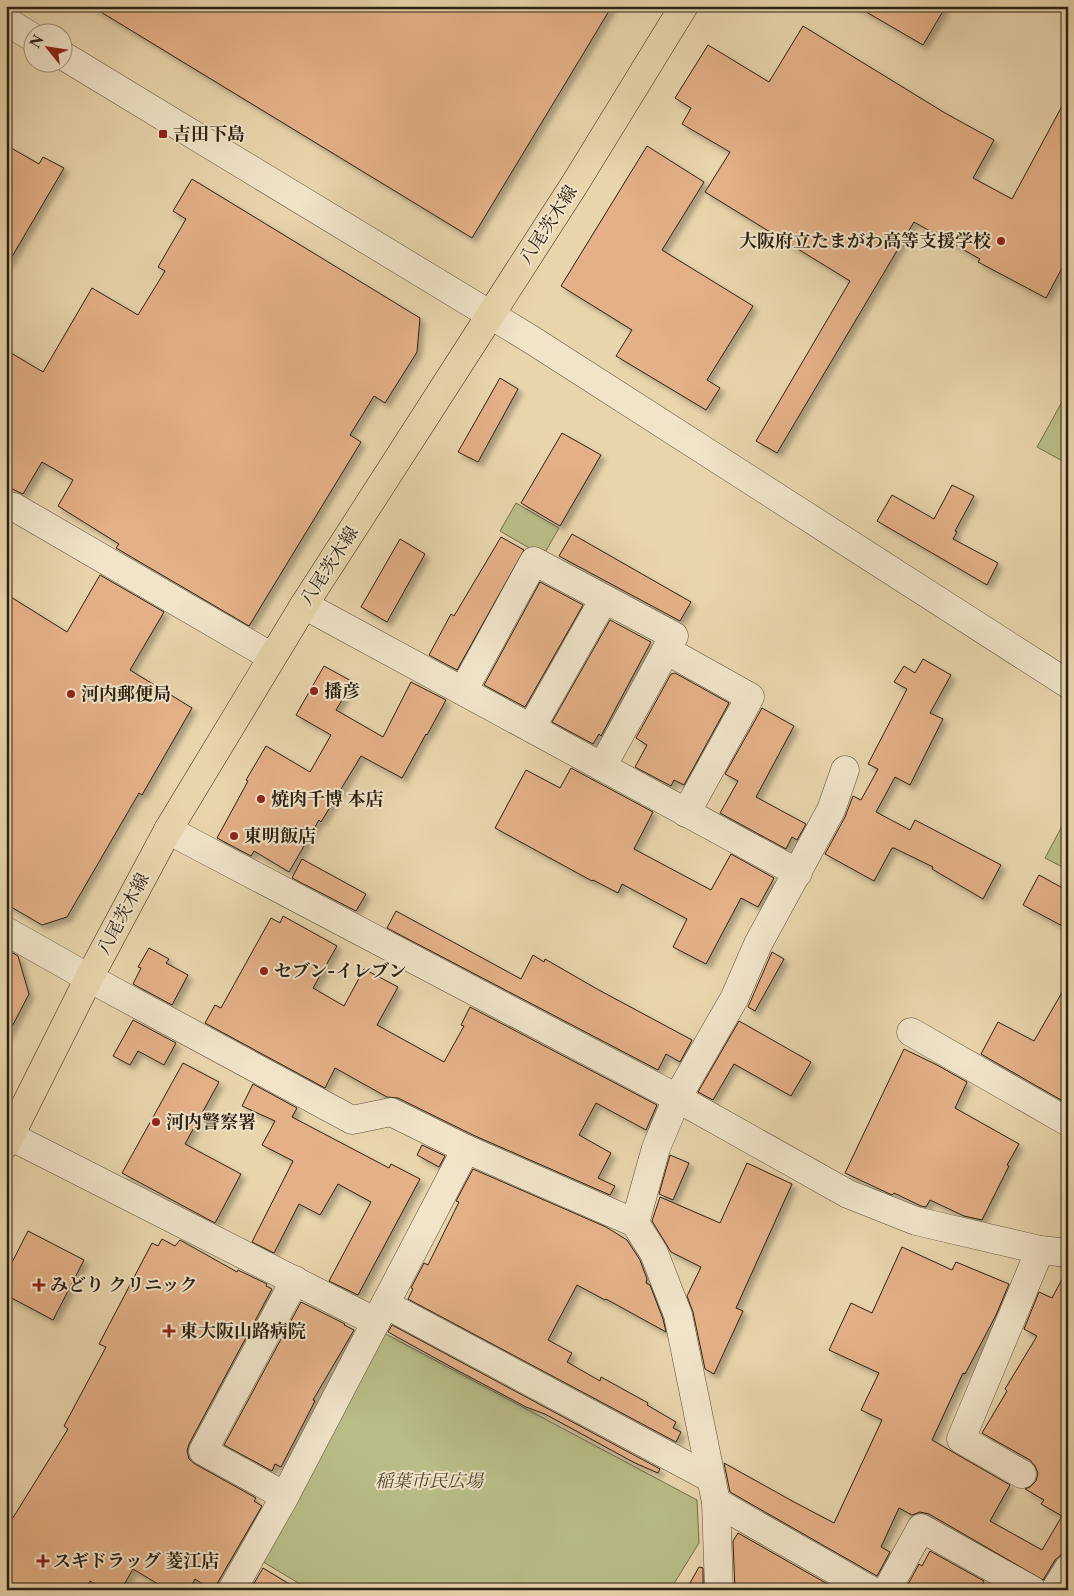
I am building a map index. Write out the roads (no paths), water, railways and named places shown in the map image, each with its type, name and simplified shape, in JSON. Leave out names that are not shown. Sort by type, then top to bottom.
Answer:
[{"type":"main road","name":"八尾茨木線","points":[[8,1140],[89,978],[168,830],[304,605],[576,182],[684,6]]},
{"type":"street","points":[[6,22],[22,31]]},
{"type":"street","points":[[72,61],[491,314],[1068,684]]},
{"type":"street","points":[[9,510],[272,657]]},
{"type":"street","points":[[463,691],[534,562],[674,636],[602,767]]},
{"type":"street","points":[[531,728],[604,598]]},
{"type":"street","points":[[304,605],[798,873]]},
{"type":"street","points":[[666,650],[750,696],[686,813]]},
{"type":"street","points":[[635,1224],[656,1148],[677,1098],[734,999],[758,944],[831,810],[845,770]]},
{"type":"street","points":[[168,830],[677,1098],[848,1194],[916,1221],[1040,1250],[1068,1253]]},
{"type":"street","points":[[6,931],[352,1120],[391,1112],[466,1149],[635,1224],[654,1253],[678,1315],[713,1490],[719,1590]]},
{"type":"street","points":[[911,1032],[1068,1122]]},
{"type":"street","points":[[8,1140],[295,1280],[381,1313],[713,1490],[870,1590]]},
{"type":"street","points":[[232,1590],[285,1496],[466,1149]]},
{"type":"street","points":[[1022,1474],[961,1439],[1040,1250]]},
{"type":"street","points":[[285,1496],[203,1451],[295,1280]]},
{"type":"street","points":[[887,1590],[921,1528],[994,1581],[1032,1590]]},
{"type":"street","points":[[1055,1590],[1068,1569]]},
{"type":"place","name":"吉田下島","points":[[163,134]]},
{"type":"place","name":"大阪府立たまがわ高等支援学校","points":[[1001,241]]},
{"type":"place","name":"播彦","points":[[314,691]]},
{"type":"place","name":"河内郵便局","points":[[71,694]]},
{"type":"place","name":"焼肉千博 本店","points":[[261,799]]},
{"type":"place","name":"東明飯店","points":[[234,836]]},
{"type":"place","name":"セブン-イレブン","points":[[264,971]]},
{"type":"place","name":"河内警察署","points":[[156,1122]]},
{"type":"place","name":"みどり クリニック","points":[[39,1285]]},
{"type":"place","name":"東大阪山路病院","points":[[169,1331]]},
{"type":"place","name":"スギドラッグ 菱江店","points":[[43,1561]]},
{"type":"park label","name":"稲葉市民広場","points":[[429,1481]]}]
